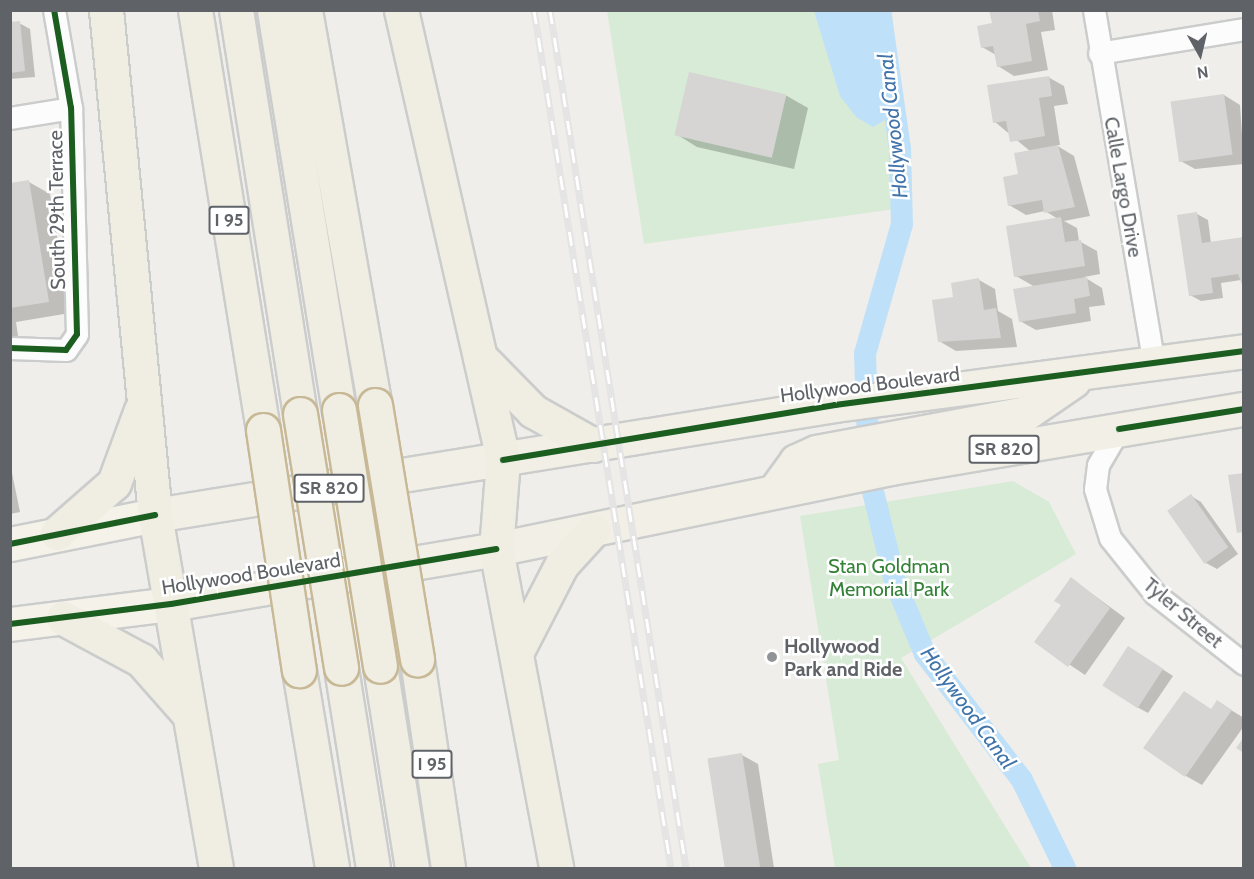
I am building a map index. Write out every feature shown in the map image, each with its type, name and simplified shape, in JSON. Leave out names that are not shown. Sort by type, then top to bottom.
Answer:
[{"type":"highway","points":[[106,10],[155,515],[216,868]]},
{"type":"highway","name":"I 95","points":[[195,10],[332,868]]},
{"type":"highway","points":[[236,10],[374,868]]},
{"type":"highway","points":[[274,10],[412,868]]},
{"type":"highway","name":"I 95","points":[[304,10],[375,405],[448,868]]},
{"type":"highway","points":[[401,10],[476,351],[503,460],[496,549],[518,651],[556,868]]},
{"type":"highway","points":[[476,351],[532,411],[593,445]]},
{"type":"highway","name":"Hollywood Boulevard","points":[[155,515],[835,405],[1082,375],[1244,351]]},
{"type":"highway","points":[[776,489],[796,461],[857,445],[889,454],[1026,412],[1082,375]]},
{"type":"highway","points":[[57,533],[114,483],[144,400]]},
{"type":"highway","name":"Hollywood Boulevard","points":[[171,604],[496,549],[593,530],[776,489],[848,476],[889,454],[1119,429],[1244,410]]},
{"type":"highway","points":[[518,651],[562,564],[593,530]]},
{"type":"highway","points":[[63,618],[141,660],[160,675],[190,716]]},
{"type":"main road","name":"Hollywood Boulevard","points":[[10,544],[155,515]]},
{"type":"main road","name":"Hollywood Boulevard","points":[[10,624],[171,604]]},
{"type":"street","name":"South 29th Terrace","points":[[10,348],[66,350],[77,334],[71,108],[54,10]]},
{"type":"street","name":"Calle Largo Drive","points":[[1094,10],[1154,364]]},
{"type":"street","points":[[1100,53],[1244,29]]},
{"type":"street","points":[[10,118],[71,108]]},
{"type":"street","name":"Tyler Street","points":[[1119,429],[1098,465],[1095,489],[1102,520],[1155,594],[1244,664]]},
{"type":"green space","points":[[607,11],[892,11],[910,207],[644,244]]},
{"type":"green space","name":"Stan Goldman Memorial Park","points":[[1013,481],[1049,502],[1076,554],[901,658],[1031,868],[835,868],[818,764],[839,760],[800,516]]},
{"type":"water","points":[[814,11],[880,11],[888,118],[873,127],[856,117],[840,96]]},
{"type":"building","points":[[989,10],[1038,10],[1040,21],[1026,24],[1032,61],[997,67],[993,46],[981,48],[977,26],[992,23]]},
{"type":"building","points":[[20,21],[25,71],[10,73],[10,22]]},
{"type":"building","points":[[689,72],[786,94],[772,158],[674,135]]},
{"type":"building","points":[[1049,76],[1052,96],[1039,98],[1045,136],[1010,142],[1006,121],[993,123],[987,85]]},
{"type":"building","points":[[1224,94],[1232,154],[1179,162],[1171,102]]},
{"type":"building","points":[[1058,145],[1075,207],[1044,213],[1042,200],[1008,206],[1003,177],[1018,174],[1014,153]]},
{"type":"building","points":[[29,180],[49,302],[10,308],[10,183]]},
{"type":"building","points":[[1197,212],[1202,243],[1244,237],[1244,290],[1238,274],[1211,278],[1213,293],[1189,296],[1177,215]]},
{"type":"building","points":[[1061,217],[1065,242],[1081,240],[1085,266],[1014,277],[1006,226]]},
{"type":"building","points":[[1087,277],[1090,296],[1074,299],[1076,313],[1019,322],[1013,289]]},
{"type":"building","points":[[979,278],[984,310],[996,308],[1001,338],[938,342],[932,300],[953,297],[951,283]]},
{"type":"building","points":[[1244,473],[1244,532],[1237,533],[1228,475]]},
{"type":"building","points":[[1191,494],[1228,547],[1205,564],[1167,511]]},
{"type":"building","points":[[1071,577],[1110,608],[1068,667],[1034,642],[1061,605],[1054,601]]},
{"type":"building","points":[[1128,646],[1163,669],[1138,708],[1102,685]]},
{"type":"building","points":[[1184,691],[1211,709],[1217,700],[1232,710],[1185,777],[1143,748]]},
{"type":"building","points":[[1244,737],[1244,753],[1236,748]]},
{"type":"building","points":[[742,753],[760,868],[725,868],[707,758]]},
{"type":"waterway","name":"Hollywood Canal","points":[[880,10],[900,149],[902,224],[865,354],[869,475],[895,582],[925,654],[1022,780],[1065,868]]},
{"type":"railway","points":[[534,10],[671,868]]},
{"type":"railway","points":[[550,10],[686,868]]},
{"type":"cycle path","points":[[10,348],[66,350],[77,334],[71,108],[54,10]]},
{"type":"cycle path","points":[[503,460],[835,405],[1244,351]]},
{"type":"cycle path","points":[[1119,429],[1244,409]]},
{"type":"cycle path","points":[[10,544],[155,515]]},
{"type":"cycle path","points":[[10,624],[171,604],[496,549]]},
{"type":"place","name":"Hollywood Park and Ride","points":[[772,657]]}]
